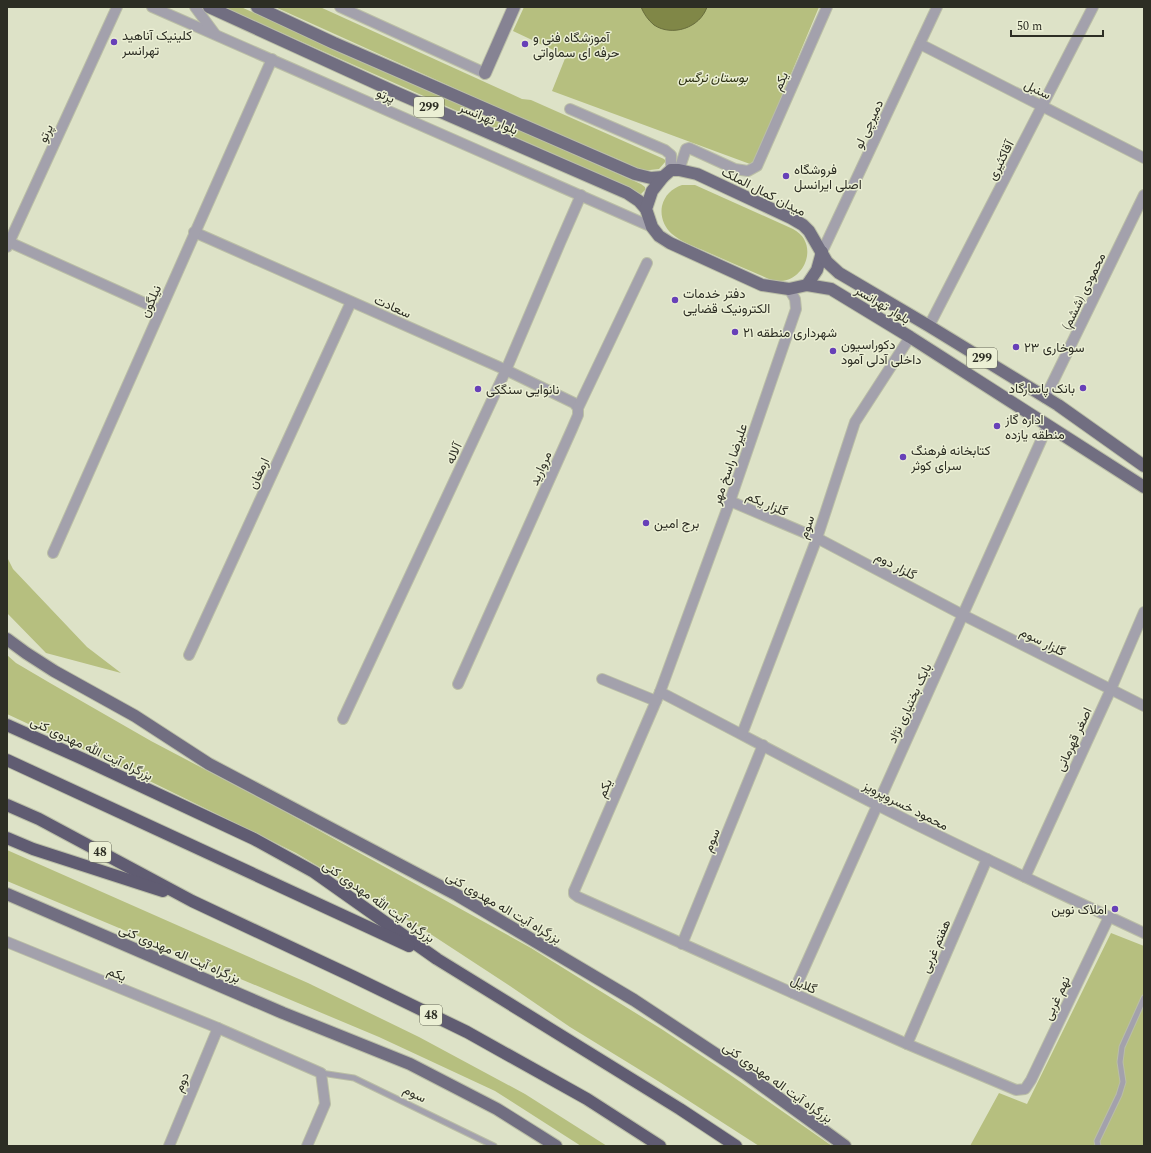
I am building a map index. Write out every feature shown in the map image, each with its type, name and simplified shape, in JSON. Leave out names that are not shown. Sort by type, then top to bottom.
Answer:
[{"type":"highway","name":"بزرگراه آیت الله مهدوی کنی","points":[[7,725],[83,758],[254,839],[314,872],[437,960]]},
{"type":"highway","name":"بزرگراه آیت الله مهدوی کنی","points":[[7,760],[437,960]]},
{"type":"highway","name":"48","points":[[7,805],[39,819],[192,901],[466,1032],[587,1099],[660,1146]]},
{"type":"highway","points":[[7,838],[33,849],[192,901]]},
{"type":"highway","points":[[437,960],[680,1109],[736,1146]]},
{"type":"main road","name":"بلوار تهرانسر","points":[[209,7],[395,92],[627,194],[639,201],[646,209]]},
{"type":"main road","name":"بلوار تهرانسر","points":[[256,7],[334,43],[635,174],[651,178],[671,172]]},
{"type":"main road","points":[[671,172],[652,191],[646,209],[652,227],[659,236],[670,243],[762,285],[789,289],[807,285],[817,270],[822,252]]},
{"type":"main road","name":"میدان کمال الملک","points":[[671,172],[697,174],[791,218],[803,225],[809,231],[822,252]]},
{"type":"main road","name":"بلوار تهرانسر","points":[[822,252],[827,262],[839,273],[929,326],[1045,398],[1144,466]]},
{"type":"main road","name":"بلوار تهرانسر","points":[[807,285],[831,289],[910,337],[1144,487]]},
{"type":"main road","name":"بزرگراه آیت اله مهدوی کنی","points":[[7,639],[54,671],[135,716],[210,764],[457,895],[634,1000],[746,1074],[845,1146]]},
{"type":"main road","name":"بزرگراه آیت اله مهدوی کنی","points":[[7,894],[283,1013],[410,1064],[497,1109],[556,1146]]},
{"type":"street","name":"پرتو","points":[[8,245],[116,7]]},
{"type":"street","name":"پرتو","points":[[152,7],[652,227]]},
{"type":"street","points":[[195,7],[215,34]]},
{"type":"street","points":[[340,7],[485,73],[514,7]]},
{"type":"street","name":"یکم","points":[[671,172],[686,149],[689,148],[735,169],[748,171],[757,166],[827,7]]},
{"type":"street","name":"دمیرچی لو","points":[[822,252],[937,7]]},
{"type":"street","name":"آقاکثیری","points":[[929,326],[1093,7]]},
{"type":"street","name":"سنبل","points":[[920,44],[1144,158]]},
{"type":"street","name":"نیلگون","points":[[53,553],[272,59]]},
{"type":"street","points":[[570,109],[665,150],[671,155],[671,172]]},
{"type":"street","name":"محمودی (ششم)","points":[[1045,398],[1144,195]]},
{"type":"street","name":"آلاله","points":[[343,719],[506,370],[560,243],[582,196]]},
{"type":"street","name":"سعادت","points":[[194,232],[506,370],[574,403],[578,408]]},
{"type":"street","points":[[8,245],[160,310]]},
{"type":"street","name":"مروارید","points":[[458,684],[572,429],[578,415],[578,408],[647,263]]},
{"type":"street","name":"علیرضا راسخ مهر","points":[[658,697],[730,501],[796,309],[795,299],[789,289]]},
{"type":"street","name":"ارمغان","points":[[188,655],[351,302]]},
{"type":"street","name":"سوم","points":[[742,734],[817,538],[855,422],[910,337]]},
{"type":"street","name":"بابک بختیاری نژاد","points":[[793,993],[1048,425]]},
{"type":"street","name":"گلزار یکم","points":[[730,501],[817,538]]},
{"type":"street","name":"گلزار دوم","points":[[817,538],[963,615]]},
{"type":"street","name":"اصغر قهرمانی","points":[[1025,877],[1111,689],[1144,612]]},
{"type":"street","name":"گلزار سوم","points":[[963,615],[1144,706]]},
{"type":"street","name":"محمود خسروپرویز","points":[[602,679],[658,697],[742,734],[877,805],[1144,933]]},
{"type":"street","name":"یکم","points":[[574,894],[658,697]]},
{"type":"street","name":"سوم","points":[[682,944],[763,745]]},
{"type":"street","name":"هفتم غربی","points":[[907,1044],[987,859]]},
{"type":"street","name":"گلایل","points":[[574,894],[682,944],[907,1044],[1016,1090],[1025,1090]]},
{"type":"street","name":"نهم غربی","points":[[1025,1090],[1109,916]]},
{"type":"street","name":"یکم","points":[[7,942],[218,1028]]},
{"type":"street","name":"سوم","points":[[218,1028],[321,1073]]},
{"type":"street","name":"دوم","points":[[169,1146],[218,1028]]},
{"type":"street","points":[[307,1146],[325,1104],[321,1073]]},
{"type":"lane","points":[[1098,1146],[1097,1141],[1119,1095],[1123,1082],[1120,1062],[1122,1047],[1144,998]]},
{"type":"lane","name":"سوم","points":[[321,1073],[354,1078],[494,1146]]},
{"type":"green space","points":[[224,7],[241,7],[641,184],[645,187],[645,190],[641,194],[638,194],[603,176]]},
{"type":"green space","points":[[275,7],[320,7],[522,99],[531,100],[666,161],[659,169],[641,171],[620,160],[527,121]]},
{"type":"green space","name":"بوستان نرگس","points":[[524,7],[819,7],[755,160],[750,164],[552,91],[566,56],[513,31]]},
{"type":"green space","points":[[682,185],[695,185],[797,231],[807,246],[806,260],[799,272],[788,280],[775,281],[684,242],[676,237],[665,225],[662,217],[662,206],[667,196],[675,188]]},
{"type":"green space","points":[[7,557],[13,569],[87,647],[121,673],[46,653],[7,613]]},
{"type":"green space","points":[[7,655],[16,663],[151,741],[282,810],[531,948],[663,1030],[832,1146],[759,1146],[570,1027],[429,933],[296,853],[125,769],[7,714]]},
{"type":"green space","points":[[7,850],[308,983],[419,1037],[525,1094],[607,1146],[581,1146],[495,1091],[379,1037],[7,881]]},
{"type":"green space","points":[[1111,933],[1144,946],[1144,1146],[970,1146],[999,1093],[1027,1104]]},
{"type":"shaded area","points":[[641,7],[707,7],[698,20],[692,25],[677,30],[669,30],[661,29],[654,25],[646,17]]},
{"type":"place","name":"کلینیک آناهید تهرانسر","points":[[114,42]]},
{"type":"place","name":"آموزشگاه فنی و حرفه ای سماواتی","points":[[525,44]]},
{"type":"place","name":"فروشگاه اصلی ایرانسل","points":[[786,176]]},
{"type":"place","name":"دفتر خدمات الکترونیک قضایی","points":[[675,300]]},
{"type":"place","name":"شهرداری منطقه ۲۱","points":[[735,332]]},
{"type":"place","name":"سوخاری ۲۳","points":[[1016,347]]},
{"type":"place","name":"دکوراسیون داخلی آدلی آمود","points":[[833,351]]},
{"type":"place","name":"بانک پاسارگاد","points":[[1083,388]]},
{"type":"place","name":"نانوایی سنگکی","points":[[478,389]]},
{"type":"place","name":"اداره گاز منطقه یازده","points":[[997,426]]},
{"type":"place","name":"کتابخانه فرهنگ سرای کوثر","points":[[903,457]]},
{"type":"place","name":"برج امین","points":[[646,523]]},
{"type":"place","name":"املاک نوین","points":[[1115,909]]}]
